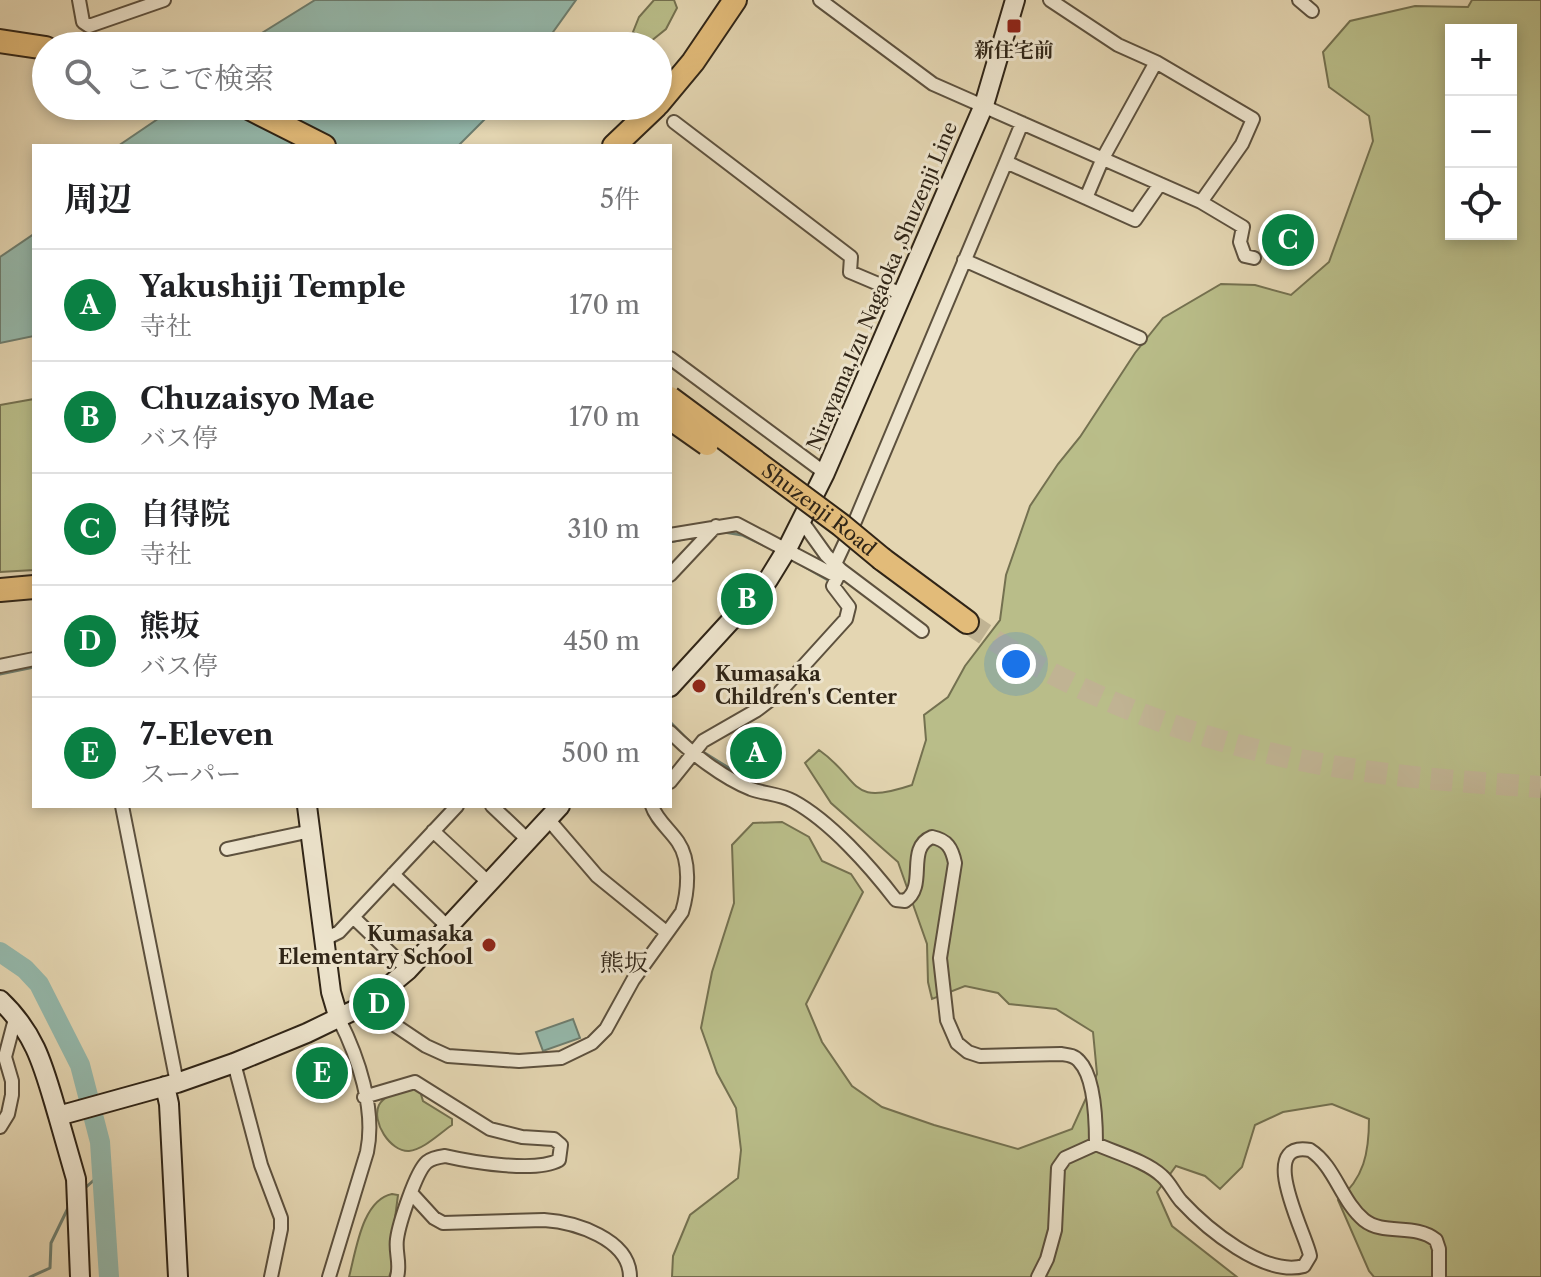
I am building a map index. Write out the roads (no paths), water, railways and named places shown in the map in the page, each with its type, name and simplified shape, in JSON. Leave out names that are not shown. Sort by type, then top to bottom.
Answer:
[{"type":"highway","points":[[672,87],[735,0]]},
{"type":"highway","points":[[0,41],[32,46]]},
{"type":"highway","points":[[273,120],[320,144]]},
{"type":"highway","points":[[616,144],[641,120]]},
{"type":"highway","points":[[672,382],[824,505],[841,525]]},
{"type":"highway","name":"Shuzenji Road","points":[[672,399],[967,622]]},
{"type":"highway","points":[[672,419],[828,528],[882,559]]},
{"type":"highway","points":[[0,590],[32,587]]},
{"type":"main road","name":"Nirayama,Izu Nagaoka ,Shuzenji Line","points":[[672,685],[768,580],[787,549],[825,473],[984,105],[1015,0]]},
{"type":"main road","points":[[307,808],[331,992],[339,1019]]},
{"type":"main road","points":[[62,1115],[110,1103],[234,1063],[367,1004],[408,970],[554,812]]},
{"type":"main road","points":[[0,1000],[16,1015],[39,1052],[62,1115],[76,1179],[80,1277]]},
{"type":"main road","points":[[171,1084],[169,1104],[178,1277]]},
{"type":"street","points":[[79,0],[83,22],[89,26],[164,0]]},
{"type":"street","points":[[820,0],[933,84],[1201,202],[1243,227],[1241,252],[1254,258]]},
{"type":"street","points":[[1050,0],[1118,45],[1156,62],[1253,119],[1242,144],[1201,202]]},
{"type":"street","points":[[1299,0],[1312,11]]},
{"type":"street","points":[[1086,198],[1103,158],[1156,62]]},
{"type":"street","points":[[674,122],[851,257],[850,272],[902,294]]},
{"type":"street","points":[[672,779],[709,735],[772,700],[846,619],[849,607],[835,590],[837,570],[1022,123]]},
{"type":"street","points":[[1006,162],[1135,220],[1160,184]]},
{"type":"street","points":[[964,260],[1140,338]]},
{"type":"street","points":[[672,359],[825,473]]},
{"type":"street","points":[[801,520],[837,570]]},
{"type":"street","points":[[672,535],[716,526],[746,526],[787,549],[837,570],[922,631]]},
{"type":"street","points":[[672,573],[716,526]]},
{"type":"street","points":[[0,666],[32,659]]},
{"type":"street","points":[[672,734],[692,753],[753,790],[774,794],[800,805],[847,845],[896,900],[905,901],[914,894],[917,857],[926,839],[932,837],[946,842],[955,863],[940,958],[951,1033],[968,1052],[980,1056],[1048,1054],[1073,1056],[1081,1062],[1090,1086],[1096,1119],[1096,1144]]},
{"type":"street","points":[[122,808],[171,1084]]},
{"type":"street","points":[[325,939],[339,932],[455,808]]},
{"type":"street","points":[[494,808],[528,840]]},
{"type":"street","points":[[367,1004],[437,1053],[519,1061],[561,1058],[586,1047],[606,1029],[633,980],[684,905],[686,867],[681,846],[651,808]]},
{"type":"street","points":[[554,812],[597,876],[666,932]]},
{"type":"street","points":[[227,849],[311,831]]},
{"type":"street","points":[[433,831],[489,883]]},
{"type":"street","points":[[393,874],[448,927]]},
{"type":"street","points":[[353,917],[408,970]]},
{"type":"street","points":[[0,1127],[8,1114],[12,1095],[12,1081],[5,1057],[16,1015]]},
{"type":"street","points":[[329,1277],[367,1152],[370,1131],[357,1056],[339,1019]]},
{"type":"street","points":[[234,1063],[261,1165],[281,1218],[271,1277]]},
{"type":"street","points":[[364,1097],[415,1082],[490,1129],[522,1137],[554,1139],[561,1145],[559,1160],[545,1165],[500,1165],[437,1157],[421,1168],[404,1208],[396,1242],[400,1262],[397,1277]]},
{"type":"street","points":[[1038,1277],[1055,1230],[1058,1168],[1065,1158],[1096,1144],[1163,1176],[1179,1199],[1239,1252],[1283,1271],[1304,1266],[1310,1256],[1306,1239],[1289,1203],[1285,1173],[1290,1155],[1297,1150],[1310,1150],[1330,1171],[1366,1222],[1422,1231],[1436,1240],[1439,1277]]},
{"type":"street","points":[[412,1194],[434,1218],[443,1223],[544,1220],[582,1228],[622,1253],[629,1266],[630,1277]]},
{"type":"water","points":[[315,0],[576,0],[553,32],[264,32]]},
{"type":"water","points":[[156,120],[484,120],[460,144],[121,144]]},
{"type":"water","points":[[32,235],[32,336],[0,343],[0,257]]},
{"type":"water","points":[[573,1019],[580,1038],[543,1051],[536,1032]]},
{"type":"waterway","points":[[724,532],[742,535],[776,551]]},
{"type":"waterway","points":[[672,542],[692,537]]},
{"type":"waterway","points":[[791,559],[828,580]]},
{"type":"waterway","points":[[0,674],[32,667]]},
{"type":"waterway","points":[[672,724],[689,741]]},
{"type":"waterway","points":[[703,752],[748,780]]},
{"type":"waterway","points":[[0,952],[25,969],[39,984],[80,1065],[100,1142],[109,1277]]},
{"type":"waterway","points":[[85,1188],[102,1173]]},
{"type":"waterway","points":[[30,1277],[50,1268],[51,1243],[68,1208]]},
{"type":"tunnel","points":[[967,622],[1011,651],[1105,699],[1255,750],[1358,770],[1541,787]]},
{"type":"place","name":"新住宅前","points":[[1014,26]]},
{"type":"place","name":"自得院","points":[[1288,240]]},
{"type":"place","name":"Chuzaisyo Mae","points":[[747,599]]},
{"type":"place","name":"Kumasaka Children's Center","points":[[699,686]]},
{"type":"place","name":"Yakushiji Temple","points":[[756,753]]},
{"type":"place","name":"Kumasaka Elementary School","points":[[489,945]]},
{"type":"place","name":"熊坂","points":[[379,1004]]},
{"type":"place","name":"7-Eleven","points":[[322,1073]]},
{"type":"district","name":"熊坂","points":[[624,962]]}]
